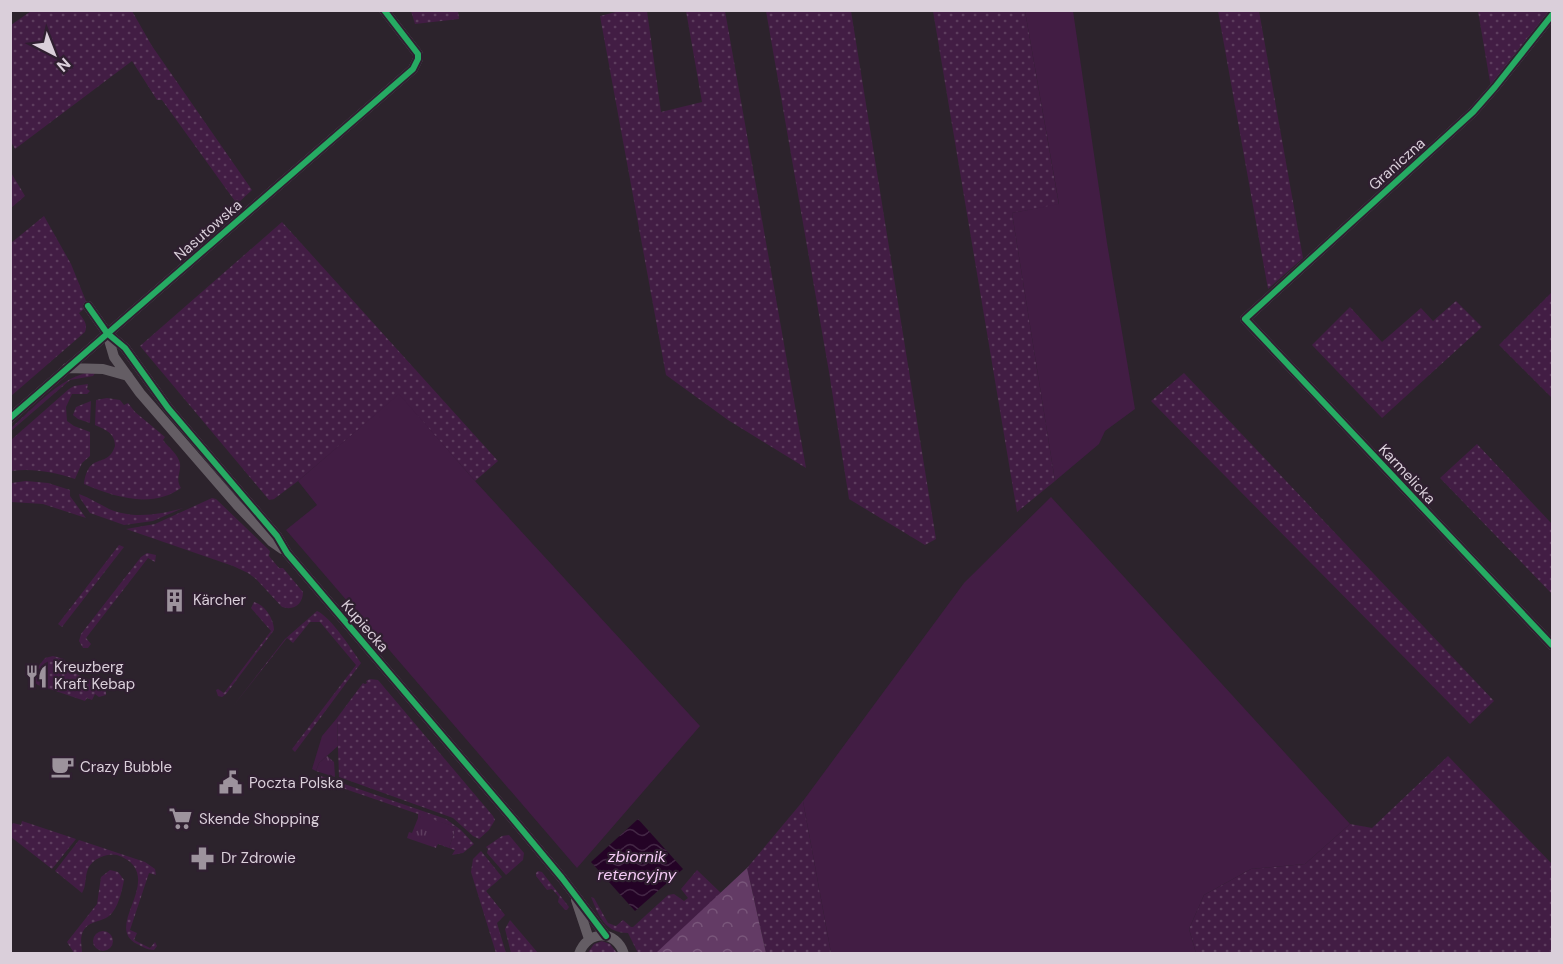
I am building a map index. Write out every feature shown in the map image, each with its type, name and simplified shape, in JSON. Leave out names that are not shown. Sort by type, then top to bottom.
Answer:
[{"type":"street","name":"Nasutowska","points":[[10,417],[409,74],[418,59],[411,43],[384,10]]},
{"type":"street","name":"Graniczna","points":[[1245,319],[1473,112],[1552,15]]},
{"type":"street","points":[[88,306],[107,333]]},
{"type":"street","name":"Karmelicka","points":[[1245,319],[1552,645]]},
{"type":"street","name":"Kupiecka","points":[[107,333],[112,353],[128,376],[237,505],[272,542],[287,553]]},
{"type":"street","name":"Kupiecka","points":[[107,333],[125,348],[168,408],[277,536],[287,553],[506,810],[606,936],[617,941],[624,954]]},
{"type":"street","points":[[67,368],[103,369],[128,376]]},
{"type":"street","name":"Kupiecka","points":[[574,894],[588,939]]},
{"type":"street","points":[[579,954],[588,939],[606,936]]},
{"type":"green space","points":[[31,11],[132,11],[152,46],[252,190],[237,204],[162,100],[157,100],[132,61],[15,149],[10,140],[11,25]]},
{"type":"green space","points":[[411,11],[458,11],[459,19],[415,24]]},
{"type":"green space","points":[[620,11],[647,11],[661,112],[702,102],[686,11],[725,11],[806,468],[728,420],[666,375],[600,16]]},
{"type":"green space","points":[[766,11],[851,11],[936,539],[925,545],[849,499]]},
{"type":"green space","points":[[933,11],[1025,11],[1059,205],[1012,213],[1055,481],[1017,512]]},
{"type":"green space","points":[[1025,11],[1073,11],[1107,243],[1135,409],[1105,431],[1099,444],[1055,481],[1012,213],[1059,204]]},
{"type":"green space","points":[[1218,11],[1259,11],[1303,258],[1268,289]]},
{"type":"green space","points":[[1478,11],[1549,11],[1491,88]]},
{"type":"green space","points":[[10,171],[25,196],[11,208],[10,208]]},
{"type":"green space","points":[[44,216],[71,264],[88,306],[79,313],[85,322],[86,329],[11,396],[11,243]]},
{"type":"green space","points":[[282,222],[498,461],[475,481],[399,395],[298,481],[274,499],[269,500],[140,346]]},
{"type":"green space","points":[[1552,292],[1552,398],[1499,345]]},
{"type":"green space","points":[[1456,301],[1482,327],[1382,418],[1312,345],[1350,307],[1382,342],[1421,308],[1433,321]]},
{"type":"green space","points":[[96,372],[93,376],[70,380],[11,431],[11,428],[29,411],[61,384],[72,378]]},
{"type":"green space","points":[[1184,373],[1494,701],[1470,724],[1151,401]]},
{"type":"green space","points":[[88,384],[87,389],[90,391],[87,394],[72,394],[66,407],[67,421],[90,432],[90,456],[82,463],[75,479],[43,471],[11,471],[11,440],[69,389]]},
{"type":"green space","points":[[399,394],[475,481],[700,726],[577,868],[286,530],[317,505],[298,481]]},
{"type":"green space","points":[[107,398],[120,400],[124,405],[128,403],[135,412],[165,437],[163,440],[176,454],[179,461],[178,482],[181,488],[158,498],[133,499],[120,497],[84,484],[90,467],[112,453],[115,446],[112,435],[95,425],[96,400]]},
{"type":"green space","points":[[91,401],[90,423],[73,415],[76,407]]},
{"type":"green space","points":[[1477,444],[1552,524],[1552,594],[1440,478]]},
{"type":"green space","points":[[26,481],[48,483],[70,490],[70,496],[86,518],[43,504],[11,502],[11,483]]},
{"type":"green space","points":[[79,494],[109,509],[127,514],[165,513],[183,508],[153,521],[124,525],[90,513]]},
{"type":"green space","points":[[1051,497],[1350,824],[1305,864],[1251,869],[1204,895],[1189,929],[1196,953],[831,953],[803,801],[964,583]]},
{"type":"green space","points":[[212,498],[216,499],[270,551],[269,556],[279,568],[283,568],[303,592],[297,606],[282,607],[256,579],[233,566],[126,529],[155,524]]},
{"type":"green space","points":[[119,545],[124,547],[62,627],[58,624]]},
{"type":"green space","points":[[147,553],[156,555],[155,562],[148,558],[86,638],[91,644],[88,648],[83,648],[79,641],[81,634],[141,557]]},
{"type":"green space","points":[[254,602],[268,613],[274,630],[226,694],[222,697],[218,696],[216,690],[224,693],[271,631],[251,608]]},
{"type":"green space","points":[[317,611],[335,626],[361,663],[295,752],[292,749],[356,665],[320,622],[310,622],[293,643],[287,638],[234,705],[285,639]]},
{"type":"green space","points":[[53,656],[64,659],[75,673],[102,685],[106,695],[99,697],[95,694],[92,700],[87,698],[85,701],[38,685],[29,678],[45,658]]},
{"type":"green space","points":[[378,680],[493,816],[495,820],[489,830],[479,839],[453,818],[339,777],[337,718],[363,683],[367,683],[366,681]]},
{"type":"green space","points":[[337,718],[338,746],[319,763],[316,771],[312,769],[322,736]]},
{"type":"green space","points":[[327,756],[334,762],[335,777],[316,771],[319,763]]},
{"type":"green space","points":[[1448,756],[1552,864],[1552,953],[1196,953],[1189,929],[1204,895],[1251,869],[1305,864],[1350,824],[1372,828]]},
{"type":"green space","points":[[318,775],[446,819],[461,830],[474,844],[463,853],[452,855],[455,850],[449,848],[456,827],[421,816],[418,818],[418,814],[316,779]]},
{"type":"green space","points":[[803,801],[831,953],[766,953],[747,868]]},
{"type":"green space","points":[[421,815],[456,827],[449,848],[438,844],[436,848],[407,838]]},
{"type":"green space","points":[[22,821],[76,839],[52,869],[11,837],[13,823],[21,825]]},
{"type":"green space","points":[[509,835],[524,853],[523,860],[506,875],[487,853],[486,847],[502,836]]},
{"type":"green space","points":[[79,840],[145,862],[155,869],[156,875],[149,873],[130,930],[137,933],[134,940],[150,948],[155,942],[157,946],[154,950],[137,944],[129,937],[126,928],[138,886],[138,875],[130,862],[117,855],[107,855],[97,859],[87,870],[82,893],[55,871]]},
{"type":"green space","points":[[481,851],[502,877],[486,891],[505,915],[497,923],[506,953],[496,953],[471,872],[473,859]]},
{"type":"green space","points":[[747,868],[766,953],[656,953]]},
{"type":"green space","points":[[110,870],[118,872],[124,880],[117,904],[109,916],[84,929],[81,936],[82,953],[74,953],[67,942],[97,904],[101,877]]},
{"type":"green space","points":[[697,870],[721,893],[656,954],[638,953],[628,933],[608,927],[591,897],[594,898],[608,923],[616,926],[623,920],[633,927],[668,895],[674,894],[684,901],[688,898],[681,889]]},
{"type":"green space","points":[[538,871],[542,872],[569,907],[567,910],[558,902],[559,897],[552,889],[547,890],[536,876]]},
{"type":"green space","points":[[510,920],[538,953],[511,953],[505,929]]},
{"type":"green space","points":[[99,931],[107,931],[113,937],[113,945],[107,951],[99,951],[93,945],[93,937]]},
{"type":"green space","points":[[602,941],[610,944],[617,953],[587,954],[594,944]]},
{"type":"water","name":"zbiornik retencyjny","points":[[638,819],[683,869],[635,911],[591,862]]},
{"type":"cycle path","points":[[10,418],[413,69],[418,54],[384,10]]},
{"type":"cycle path","points":[[1552,15],[1473,112],[1245,319],[1552,645]]},
{"type":"cycle path","points":[[88,306],[107,333],[125,348],[168,408],[277,536],[287,553],[513,819],[606,936]]},
{"type":"place","name":"Kärcher","points":[[175,600]]},
{"type":"place","name":"Kreuzberg Kraft Kebap","points":[[36,676]]},
{"type":"place","name":"Crazy Bubble","points":[[62,767]]},
{"type":"place","name":"Poczta Polska","points":[[231,783]]},
{"type":"place","name":"Skende Shopping","points":[[181,819]]},
{"type":"place","name":"Dr Zdrowie","points":[[203,858]]}]
